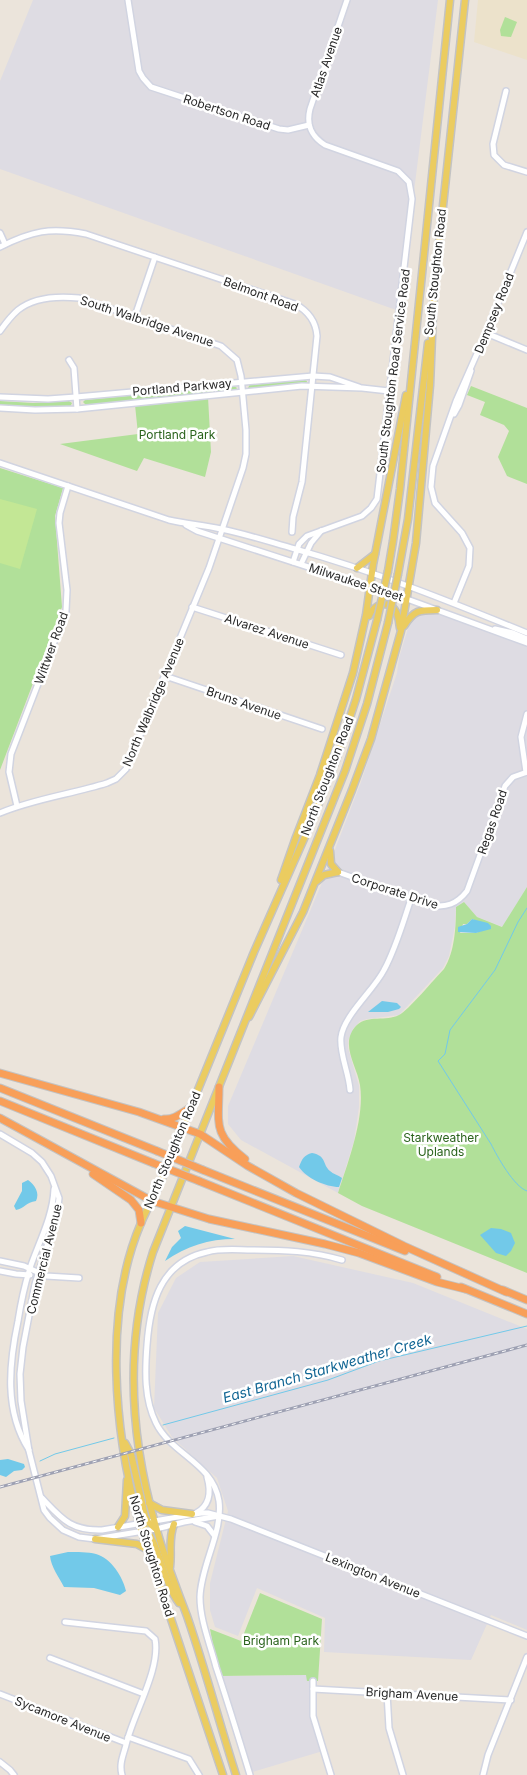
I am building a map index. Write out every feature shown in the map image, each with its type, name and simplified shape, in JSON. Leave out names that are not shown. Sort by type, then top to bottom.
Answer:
[{"type":"highway","points":[[0,1074],[156,1118],[200,1134],[271,1179],[380,1235],[506,1292]]},
{"type":"highway","points":[[218,1087],[218,1122],[224,1140],[271,1179]]},
{"type":"highway","points":[[0,1088],[526,1300]]},
{"type":"highway","points":[[0,1101],[527,1314]]},
{"type":"highway","points":[[156,1118],[173,1118],[190,1108]]},
{"type":"highway","points":[[0,1118],[152,1201],[238,1226],[359,1253],[437,1282],[465,1289]]},
{"type":"highway","points":[[64,1154],[131,1200],[139,1210],[141,1223]]},
{"type":"main road","name":"South Stoughton Road","points":[[394,541],[450,0]]},
{"type":"main road","name":"South Stoughton Road","points":[[404,543],[465,0]]},
{"type":"main road","points":[[432,174],[446,175]]},
{"type":"main road","points":[[231,1053],[291,937],[311,893],[371,739],[401,631],[416,543],[430,385],[434,288]]},
{"type":"main road","points":[[270,914],[334,734],[353,673],[364,627],[375,553],[402,412],[411,377]]},
{"type":"main road","name":"North Stoughton Road","points":[[139,1523],[128,1472],[117,1390],[118,1334],[126,1273],[141,1223],[152,1201],[270,914],[311,823],[336,760],[356,699],[378,620],[394,541]]},
{"type":"main road","name":"North Stoughton Road","points":[[151,1521],[134,1415],[132,1381],[139,1304],[146,1274],[231,1053],[345,771],[367,704],[388,623],[404,543]]},
{"type":"main road","points":[[357,568],[368,561],[375,553]]},
{"type":"main road","points":[[364,627],[373,608],[384,604],[395,610],[401,631]]},
{"type":"main road","points":[[401,631],[410,616],[415,612],[437,610]]},
{"type":"main road","points":[[311,893],[323,875],[338,872],[330,860],[334,835]]},
{"type":"main road","points":[[123,1440],[131,1454],[143,1510],[156,1529]]},
{"type":"main road","points":[[118,1527],[125,1516],[128,1472]]},
{"type":"main road","points":[[149,1503],[162,1510],[193,1516]]},
{"type":"main road","points":[[139,1523],[144,1530],[166,1580],[185,1610]]},
{"type":"main road","points":[[170,1571],[172,1557],[170,1538],[174,1524]]},
{"type":"main road","name":"North Stoughton Road","points":[[156,1529],[185,1610],[236,1775]]},
{"type":"main road","name":"North Stoughton Road","points":[[144,1530],[148,1550],[223,1775]]},
{"type":"main road","points":[[95,1539],[137,1544],[148,1550]]},
{"type":"street","name":"Robertson Road","points":[[128,0],[139,71],[152,87],[279,130],[309,125]]},
{"type":"street","name":"Atlas Avenue","points":[[309,125],[310,109],[347,0]]},
{"type":"street","points":[[506,91],[493,144],[493,153],[496,159],[504,165],[527,172]]},
{"type":"street","name":"South Stoughton Road Service Road","points":[[297,549],[307,536],[362,516],[372,508],[377,499],[412,199],[411,186],[406,178],[390,168],[325,145],[316,139],[309,125]]},
{"type":"street","name":"Belmont Road","points":[[3,245],[34,232],[66,230],[86,234],[295,304],[304,310],[313,321],[316,332],[302,482],[293,517],[292,532]]},
{"type":"street","name":"Dempsey Road","points":[[454,603],[468,566],[470,548],[462,533],[437,506],[434,499],[432,487],[434,460],[450,420],[459,405],[472,365],[527,232]]},
{"type":"street","points":[[0,233],[3,245]]},
{"type":"street","points":[[135,316],[155,257]]},
{"type":"street","name":"South Walbridge Avenue","points":[[0,332],[19,309],[36,301],[52,297],[79,298],[224,348],[237,360],[243,392],[246,454],[220,538]]},
{"type":"street","points":[[486,333],[527,350]]},
{"type":"street","points":[[69,360],[74,368],[77,409]]},
{"type":"street","name":"Portland Parkway","points":[[0,397],[48,399],[313,376],[330,377],[362,388]]},
{"type":"street","name":"Portland Parkway","points":[[0,408],[35,410],[77,409],[312,386],[389,391]]},
{"type":"street","name":"Milwaukee Street","points":[[0,463],[184,524],[223,529],[357,568],[454,603],[527,633]]},
{"type":"street","name":"Wittwer Road","points":[[17,806],[9,772],[11,754],[66,606],[67,590],[59,520],[68,486]]},
{"type":"street","name":"Milwaukee Street","points":[[184,524],[196,531],[407,599],[527,643]]},
{"type":"street","points":[[301,564],[306,552],[321,531]]},
{"type":"street","name":"North Walbridge Avenue","points":[[0,813],[17,806],[93,788],[116,779],[126,769],[220,538]]},
{"type":"street","points":[[293,562],[297,549]]},
{"type":"street","name":"Alvarez Avenue","points":[[192,607],[341,656]]},
{"type":"street","points":[[480,626],[513,633],[527,639]]},
{"type":"street","name":"Bruns Avenue","points":[[165,676],[322,729]]},
{"type":"street","name":"Regas Road","points":[[452,904],[468,891],[504,786],[513,776],[526,772],[520,736],[527,714]]},
{"type":"street","name":"Corporate Drive","points":[[338,872],[438,906],[452,904]]},
{"type":"street","points":[[350,1090],[341,1044],[341,1034],[346,1022],[384,969],[411,898]]},
{"type":"street","name":"Commercial Avenue","points":[[0,1134],[32,1152],[42,1162],[48,1170],[59,1198],[58,1209],[38,1274],[23,1347],[20,1374],[21,1401],[29,1451],[44,1510],[63,1530],[79,1537],[95,1539],[156,1529],[193,1516],[208,1519],[219,1516]]},
{"type":"street","name":"Commercial Avenue","points":[[29,1451],[22,1438],[15,1417],[10,1382],[14,1338],[30,1268],[52,1206],[54,1187]]},
{"type":"street","points":[[250,1775],[200,1602],[201,1583],[219,1516],[217,1494],[206,1474],[158,1428],[150,1408],[146,1367],[152,1308],[158,1290],[170,1273],[184,1262],[214,1250],[290,1250],[315,1253],[342,1260]]},
{"type":"street","points":[[0,1261],[30,1268],[38,1274]]},
{"type":"street","points":[[0,1271],[28,1275],[38,1274],[79,1278]]},
{"type":"street","points":[[206,1474],[210,1488],[208,1500],[200,1511],[193,1516],[207,1526],[214,1535]]},
{"type":"street","name":"Commercial Avenue","points":[[42,1498],[58,1516],[72,1525],[92,1530],[208,1513],[219,1516]]},
{"type":"street","name":"Lexington Avenue","points":[[219,1516],[231,1518],[252,1526],[527,1636]]},
{"type":"street","points":[[65,1622],[146,1631],[151,1633],[155,1639],[157,1647],[151,1675],[126,1743],[121,1761],[122,1775]]},
{"type":"street","points":[[483,1775],[488,1755],[527,1657]]},
{"type":"street","points":[[50,1658],[144,1694]]},
{"type":"street","points":[[313,1681],[313,1716],[331,1775]]},
{"type":"street","name":"Brigham Avenue","points":[[313,1688],[511,1700]]},
{"type":"street","points":[[386,1693],[389,1728],[403,1775]]},
{"type":"street","name":"Sycamore Avenue","points":[[0,1694],[126,1743]]},
{"type":"street","points":[[128,1737],[189,1759],[200,1775]]},
{"type":"street","points":[[0,1762],[14,1775]]},
{"type":"shaded area","points":[[33,0],[438,0],[399,311],[0,169],[0,81]]},
{"type":"shaded area","points":[[478,0],[527,0],[527,60],[474,42]]},
{"type":"shaded area","points":[[452,615],[527,643],[527,887],[503,927],[477,917],[464,902],[456,907],[455,926],[449,956],[443,968],[399,1015],[360,1021],[353,1029],[348,1041],[348,1048],[359,1086],[359,1107],[354,1141],[338,1193],[241,1140],[228,1124],[228,1106],[324,878],[361,782],[397,673],[399,658],[409,625],[413,616]]},
{"type":"shaded area","points":[[293,1256],[413,1283],[527,1329],[527,1630],[491,1615],[471,1660],[324,1652],[325,1618],[257,1588],[238,1636],[215,1627],[210,1610],[210,1583],[228,1511],[217,1478],[172,1437],[154,1408],[158,1313],[176,1278],[200,1262]]},
{"type":"shaded area","points":[[307,1675],[313,1681],[312,1712],[323,1751],[249,1773],[219,1676]]},
{"type":"green space","points":[[505,17],[517,22],[511,37],[501,36],[500,30]]},
{"type":"green space","points":[[307,381],[306,384],[248,388],[250,384]]},
{"type":"green space","points":[[234,386],[237,388],[235,391],[86,405],[83,402],[85,400]]},
{"type":"green space","points":[[471,386],[527,408],[527,484],[507,476],[498,457],[509,431],[504,425],[480,415],[485,402],[467,395]]},
{"type":"green space","name":"Portland Park","points":[[208,397],[211,452],[205,477],[144,458],[137,471],[60,444],[138,434],[135,405]]},
{"type":"green space","points":[[0,401],[33,403],[69,401],[72,403],[70,407],[53,408],[0,406]]},
{"type":"green space","points":[[0,468],[63,488],[55,516],[62,607],[0,770]]},
{"type":"green space","points":[[0,499],[37,509],[20,569],[0,563]]},
{"type":"green space","name":"Starkweather Uplands","points":[[527,887],[527,1273],[362,1206],[338,1193],[355,1140],[360,1111],[360,1085],[349,1048],[351,1034],[355,1027],[359,1023],[370,1019],[399,1015],[415,1001],[444,969],[453,947],[456,907],[464,902],[477,917],[502,927]],"holes":[[[472,919],[491,927],[476,933],[460,933],[463,924],[467,924]]]},
{"type":"green space","name":"Brigham Park","points":[[260,1593],[322,1619],[318,1681],[307,1681],[306,1675],[219,1676],[210,1629],[241,1641]]},
{"type":"water","points":[[472,919],[488,923],[491,929],[476,933],[458,932],[458,927],[467,924]]},
{"type":"water","points":[[382,1001],[397,1003],[401,1007],[388,1012],[368,1012]]},
{"type":"water","points":[[312,1153],[320,1156],[330,1171],[342,1178],[339,1187],[317,1181],[302,1171],[299,1167],[301,1162],[307,1155]]},
{"type":"water","points":[[28,1180],[36,1189],[36,1201],[16,1210],[14,1206],[22,1191],[22,1183]]},
{"type":"water","points":[[185,1226],[235,1239],[216,1240],[198,1244],[181,1251],[165,1261],[172,1247],[181,1238],[178,1231]]},
{"type":"water","points":[[491,1228],[511,1233],[515,1243],[506,1256],[496,1253],[480,1235]]},
{"type":"water","points":[[8,1459],[24,1464],[25,1467],[22,1470],[14,1471],[6,1477],[0,1475],[0,1460]]},
{"type":"water","points":[[68,1552],[93,1553],[107,1560],[119,1574],[126,1591],[120,1595],[94,1588],[64,1587],[50,1556]]},
{"type":"waterway","points":[[527,908],[518,922],[495,970],[450,1030],[445,1054],[438,1061],[506,1170],[517,1184],[527,1191]]},
{"type":"waterway","name":"East Branch Starkweather Creek","points":[[163,1425],[328,1380],[379,1361],[527,1326]]},
{"type":"waterway","name":"East Branch Starkweather Creek","points":[[40,1461],[55,1454],[114,1438]]},
{"type":"railway","points":[[0,1487],[527,1345]]}]
